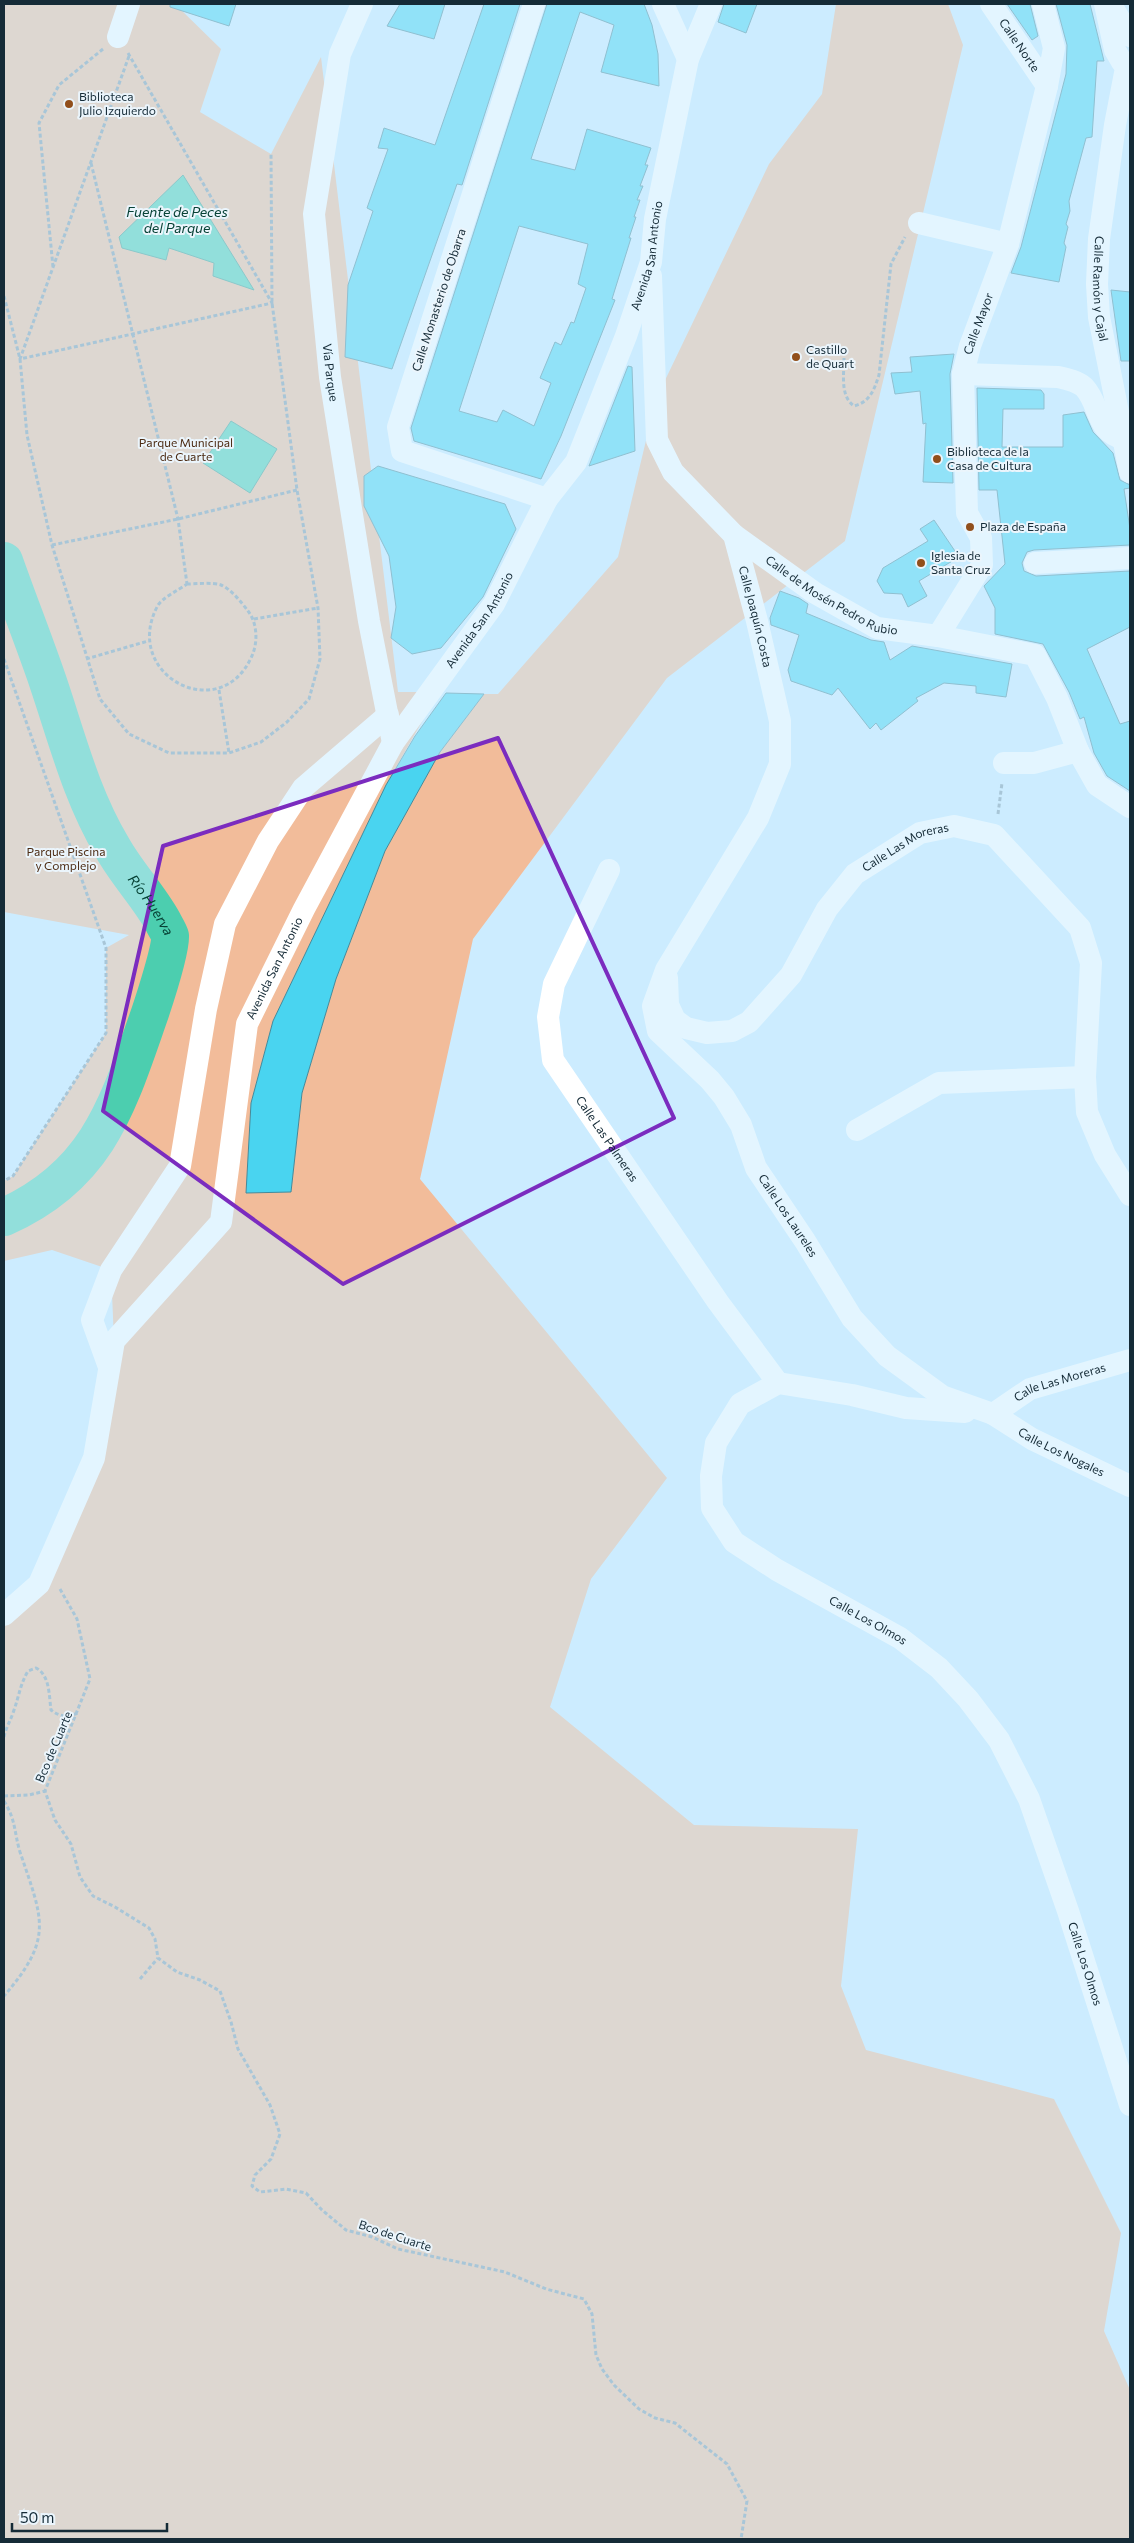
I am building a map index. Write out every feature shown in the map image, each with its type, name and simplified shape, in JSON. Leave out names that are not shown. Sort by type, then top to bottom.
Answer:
[{"type":"street","points":[[124,46],[129,4]]},
{"type":"street","name":"Vía Parque","points":[[362,4],[340,54],[314,214],[330,377],[369,622],[393,743]]},
{"type":"street","name":"Calle Monasterio de Obarra","points":[[534,4],[398,427],[402,451],[547,499]]},
{"type":"street","points":[[663,4],[688,59]]},
{"type":"street","name":"Avenida San Antonio","points":[[109,1368],[114,1341],[221,1222],[247,1024],[304,909],[393,743],[494,604],[547,499],[576,462],[626,336],[651,262],[655,219],[688,59],[711,4]]},
{"type":"street","name":"Calle Norte","points":[[991,4],[1047,86]]},
{"type":"street","name":"Calle Mayor","points":[[938,636],[982,565],[981,538],[967,513],[963,374],[970,346],[1008,244],[1047,86],[1054,48],[1043,4]]},
{"type":"street","name":"Calle Ramón y Cajal","points":[[1105,4],[1115,50],[1127,66],[1115,125],[1099,239],[1097,284],[1099,317],[1130,472]]},
{"type":"street","points":[[1111,4],[1130,36]]},
{"type":"street","points":[[919,223],[1008,244]]},
{"type":"street","name":"Calle Joaquín Costa","points":[[651,262],[657,440],[673,472],[734,535],[780,721],[780,764],[758,818],[666,970]]},
{"type":"street","points":[[963,374],[1058,377],[1073,380],[1084,387],[1102,424],[1117,437],[1124,439]]},
{"type":"street","name":"Calle de Mosén Pedro Rubio","points":[[734,535],[815,593],[877,628],[938,636],[1035,654],[1057,698],[1078,751]]},
{"type":"street","points":[[1035,563],[1130,558]]},
{"type":"street","points":[[4,1615],[39,1584],[94,1458],[109,1368],[92,1320],[111,1270],[180,1166],[206,1008],[225,924],[268,841],[303,788],[388,716]]},
{"type":"street","points":[[1004,763],[1034,763],[1078,751],[1097,785],[1130,807]]},
{"type":"street","name":"Calle Las Moreras","points":[[666,970],[668,1005],[675,1020],[686,1028],[707,1033],[732,1031],[749,1022],[791,975],[827,909],[855,874],[920,833],[954,826],[994,835]]},
{"type":"street","points":[[994,835],[1080,928],[1091,963],[1086,1077],[1087,1112],[1105,1155],[1130,1195]]},
{"type":"street","name":"Calle Las Palmeras","points":[[609,870],[554,984],[548,1017],[553,1060],[718,1302],[778,1383]]},
{"type":"street","name":"Calle Los Laureles","points":[[666,970],[653,1006],[658,1031],[681,1056],[710,1080],[724,1097],[741,1125],[756,1168],[805,1241],[852,1318],[888,1356],[942,1396],[993,1414]]},
{"type":"street","points":[[857,1130],[939,1083],[1086,1077]]},
{"type":"street","name":"Calle Las Moreras","points":[[993,1414],[1030,1389],[1130,1360]]},
{"type":"street","points":[[778,1383],[852,1394],[906,1408],[993,1414]]},
{"type":"street","name":"Calle Los Olmos","points":[[778,1383],[740,1404],[716,1443],[711,1476],[712,1508],[734,1542],[777,1570],[900,1638],[939,1668],[968,1699],[999,1740],[1029,1800],[1068,1911],[1130,2105]]},
{"type":"street","name":"Calle Los Nogales","points":[[993,1414],[1032,1439],[1130,1486]]},
{"type":"path","points":[[20,360],[91,162],[124,46]]},
{"type":"path","points":[[53,267],[38,123],[59,85],[124,46]]},
{"type":"path","points":[[124,46],[272,303]]},
{"type":"path","points":[[4,296],[20,360],[27,435],[52,545],[100,699],[129,734],[168,753],[229,753],[261,742],[287,722],[309,699],[320,659],[318,608],[297,490],[272,303],[271,154]]},
{"type":"path","points":[[91,162],[178,519],[187,584]]},
{"type":"path","points":[[844,358],[844,390],[847,401],[854,406],[864,404],[873,392],[879,375],[891,264],[910,227],[919,223]]},
{"type":"path","points":[[20,360],[272,303]]},
{"type":"path","points":[[52,545],[178,519],[297,490]]},
{"type":"path","points":[[187,584],[221,585],[242,602],[254,619],[256,648],[245,671],[219,690],[186,689],[162,672],[148,641],[157,606],[187,584]]},
{"type":"path","points":[[254,619],[318,608]]},
{"type":"path","points":[[86,659],[148,641]]},
{"type":"path","points":[[4,659],[106,948],[106,1033],[13,1176],[4,1181]]},
{"type":"path","points":[[219,690],[229,753]]},
{"type":"path","points":[[994,835],[1004,763]]},
{"type":"path","name":"Bco de Cuarte","points":[[47,1566],[76,1619],[90,1679],[78,1713],[45,1791],[55,1820],[71,1844],[80,1877],[93,1896],[115,1906],[149,1928],[155,1939],[158,1958],[177,1972],[200,1980],[220,1991],[238,2049],[270,2104],[280,2134],[271,2159],[255,2175],[252,2186],[260,2192],[286,2189],[306,2193],[322,2210],[346,2230],[372,2237],[398,2249],[505,2272],[546,2289],[584,2299],[592,2314],[596,2355],[602,2369],[614,2385],[638,2409],[655,2418],[675,2423],[727,2464],[747,2501],[741,2539]]},
{"type":"path","points":[[4,1737],[7,1723],[14,1710],[16,1696],[28,1671],[36,1668],[42,1671],[47,1681],[51,1710],[58,1715],[68,1717],[78,1713]]},
{"type":"path","points":[[4,1796],[29,1795],[45,1791]]},
{"type":"path","points":[[4,1801],[13,1816],[18,1843],[38,1903],[41,1923],[38,1946],[24,1973],[4,1996]]},
{"type":"path","points":[[140,1979],[158,1958]]},
{"type":"highlighted area","points":[[498,738],[674,1118],[343,1284],[103,1111],[163,846]]},
{"type":"green space","points":[[4,4],[175,4],[221,49],[200,112],[271,154],[321,57],[398,692],[439,692],[386,785],[273,1021],[251,1103],[246,1193],[291,1192],[302,1093],[336,979],[385,851],[440,752],[484,694],[498,694],[618,557],[656,399],[769,164],[822,94],[836,4],[948,4],[963,45],[845,541],[667,678],[473,939],[420,1179],[667,1478],[591,1579],[550,1707],[694,1825],[858,1829],[841,1986],[866,2050],[1054,2099],[1121,2233],[1104,2331],[1130,2390],[1130,2539],[4,2539],[4,1615],[39,1584],[94,1458],[114,1341],[111,1270],[52,1250],[4,1261],[4,1181],[13,1176],[106,1033],[106,948],[129,935],[4,912]]},
{"type":"water","name":"Fuente de Peces del Parque","points":[[183,175],[254,290],[213,276],[214,263],[169,248],[166,260],[122,248],[119,237]]},
{"type":"water","points":[[231,421],[277,449],[250,493],[203,463]]},
{"type":"building","points":[[170,4],[236,4],[229,26],[170,7]]},
{"type":"building","points":[[400,4],[445,4],[434,39],[387,26]]},
{"type":"building","points":[[484,4],[520,4],[462,185],[457,184],[392,369],[345,357],[348,285],[373,211],[367,208],[388,149],[378,148],[384,128],[435,145]]},
{"type":"building","points":[[547,4],[644,4],[652,25],[658,54],[659,86],[601,72],[614,25],[580,12],[531,159],[575,170],[587,129],[651,148],[645,165],[648,165],[640,186],[643,186],[637,200],[640,200],[629,238],[631,238],[612,299],[615,300],[561,436],[541,479],[414,441],[411,428]],"holes":[[[519,226],[588,244],[578,284],[586,288],[574,323],[571,322],[561,345],[555,342],[540,378],[551,383],[534,426],[503,410],[497,422],[459,411]]]},
{"type":"building","points":[[724,4],[757,4],[746,33],[718,22]]},
{"type":"building","points":[[1007,4],[1030,4],[1038,36],[1032,40]]},
{"type":"building","points":[[1056,4],[1090,4],[1104,61],[1097,61],[1092,137],[1086,138],[1069,201],[1070,211],[1066,224],[1068,227],[1064,243],[1066,247],[1059,282],[1011,273],[1021,247],[1066,74],[1067,45]]},
{"type":"building","points":[[1111,290],[1130,292],[1130,361],[1121,361]]},
{"type":"building","points":[[954,354],[950,374],[953,483],[923,482],[926,423],[923,424],[920,391],[895,394],[891,373],[912,372],[910,357]]},
{"type":"building","points":[[628,366],[632,367],[635,451],[589,466]]},
{"type":"building","points":[[977,388],[1041,390],[1044,394],[1044,409],[1003,409],[1002,447],[1063,447],[1063,415],[1084,412],[1093,432],[1113,453],[1120,480],[1130,485],[1130,488],[1124,489],[1130,529],[1130,545],[1034,550],[1027,552],[1022,563],[1024,571],[1036,576],[1130,571],[1130,627],[1087,649],[1120,724],[1130,721],[1130,791],[1107,776],[1094,753],[1084,717],[1080,719],[1069,692],[1043,644],[995,634],[995,608],[984,586],[1005,564],[997,490],[979,490]]},
{"type":"building","points":[[378,466],[505,504],[516,529],[483,597],[441,648],[412,654],[391,638],[396,607],[389,556],[364,506],[364,476]]},
{"type":"building","name":"Iglesia de Santa Cruz","points":[[934,520],[959,557],[919,581],[927,596],[908,607],[902,594],[884,593],[877,581],[883,568],[928,541],[920,529]]},
{"type":"building","points":[[780,591],[799,598],[808,604],[806,613],[871,640],[884,642],[890,660],[912,646],[1012,664],[1006,697],[976,693],[976,686],[944,683],[916,698],[918,701],[881,730],[876,723],[870,729],[838,688],[832,695],[791,681],[788,670],[799,635],[771,625],[770,618]]},
{"type":"building","points":[[446,693],[484,694],[440,752],[385,851],[336,979],[302,1093],[291,1192],[246,1193],[251,1103],[273,1021],[386,785],[415,736]]},
{"type":"waterway","name":"Río Huerva","points":[[4,561],[43,667],[83,787],[101,827],[118,857],[157,912],[170,936],[162,974],[138,1046],[115,1106],[101,1133],[84,1158],[62,1180],[36,1200],[4,1217]]},
{"type":"place","name":"Biblioteca Julio Izquierdo","points":[[69,104]]},
{"type":"place","name":"Castillo de Quart","points":[[796,357]]},
{"type":"place","name":"Biblioteca de la Casa de Cultura","points":[[937,459]]},
{"type":"place","name":"Plaza de España","points":[[970,527]]},
{"type":"place","name":"Iglesia de Santa Cruz","points":[[921,563]]},
{"type":"park label","name":"Parque Municipal de Cuarte","points":[[186,450]]},
{"type":"park label","name":"Parque Piscina y Complejo","points":[[66,859]]}]
